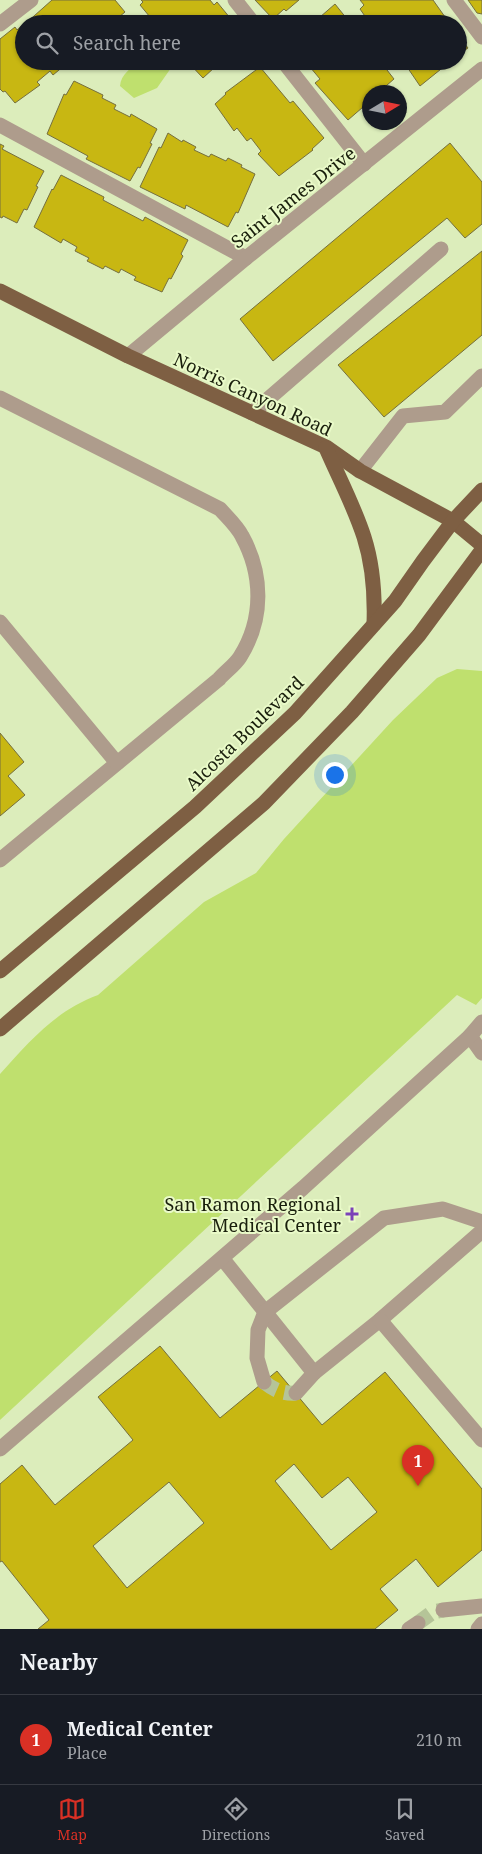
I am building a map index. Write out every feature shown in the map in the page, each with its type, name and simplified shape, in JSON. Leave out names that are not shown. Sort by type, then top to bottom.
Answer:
[{"type":"main road","name":"Norris Canyon Road","points":[[0,292],[128,356],[326,447],[360,471],[453,521],[482,545]]},
{"type":"main road","points":[[326,447],[355,511],[365,539],[375,599],[374,624]]},
{"type":"main road","name":"Alcosta Boulevard","points":[[0,971],[195,807],[294,713],[395,602],[453,521],[482,490]]},
{"type":"main road","points":[[0,1029],[264,803],[352,712],[413,642],[482,550]]},
{"type":"lane","points":[[0,24],[31,0]]},
{"type":"lane","points":[[235,0],[247,15]]},
{"type":"lane","points":[[454,0],[465,15]]},
{"type":"lane","points":[[467,17],[482,37]]},
{"type":"lane","name":"Saint James Drive","points":[[128,356],[246,258],[482,69]]},
{"type":"lane","points":[[290,70],[364,164]]},
{"type":"lane","points":[[0,125],[246,258]]},
{"type":"lane","points":[[252,413],[441,249]]},
{"type":"lane","points":[[360,471],[403,416],[445,412],[482,376]]},
{"type":"lane","points":[[0,398],[220,509],[241,534],[255,565],[259,598],[254,629],[240,658],[218,679],[0,860]]},
{"type":"lane","points":[[0,622],[117,763]]},
{"type":"lane","points":[[0,1450],[302,1188],[470,1036],[482,1022]]},
{"type":"lane","points":[[470,1036],[482,1053]]},
{"type":"lane","points":[[264,1382],[257,1358],[258,1330],[265,1312],[384,1218],[443,1209],[482,1222]]},
{"type":"lane","points":[[296,1393],[314,1374],[380,1320],[482,1231]]},
{"type":"lane","points":[[222,1258],[314,1374]]},
{"type":"lane","points":[[380,1320],[477,1423],[482,1440]]},
{"type":"lane","points":[[443,1610],[482,1606]]},
{"type":"lane","points":[[478,1629],[482,1624]]},
{"type":"green space","points":[[129,70],[170,70],[157,88],[134,98],[120,86],[124,75]]},
{"type":"green space","points":[[457,669],[482,671],[482,998],[476,1005],[457,995],[0,1420],[0,1074],[56,1018],[69,1009],[98,995],[204,902],[256,873],[284,839],[393,720],[437,678]]},
{"type":"building","points":[[52,0],[115,0],[125,12],[121,15],[35,15]]},
{"type":"building","points":[[141,0],[210,0],[214,5],[217,2],[228,15],[148,15],[140,5],[143,2]]},
{"type":"building","points":[[255,0],[299,0],[286,11],[284,9],[277,15],[269,15]]},
{"type":"building","points":[[360,0],[433,0],[444,15],[364,15],[360,9],[364,5]]},
{"type":"building","points":[[468,0],[482,0],[482,14],[477,13]]},
{"type":"building","points":[[335,4],[344,15],[322,15]]},
{"type":"building","points":[[15,27],[15,70],[59,70],[53,75],[50,71],[37,82],[40,85],[15,103],[5,91],[3,92],[0,89],[0,39]]},
{"type":"building","points":[[195,70],[212,70],[203,78]]},
{"type":"building","points":[[256,70],[262,70],[290,103],[293,101],[324,138],[313,150],[279,176],[258,154],[261,151],[251,138],[247,141],[237,128],[234,131],[215,104],[225,93]]},
{"type":"building","points":[[312,70],[387,70],[394,79],[387,85],[362,85],[362,108],[348,120],[315,83],[320,79]]},
{"type":"building","points":[[409,70],[440,70],[420,86]]},
{"type":"building","points":[[74,81],[103,95],[102,98],[116,105],[114,109],[130,117],[131,114],[157,129],[140,168],[138,167],[130,181],[86,159],[88,156],[47,134],[64,94],[66,95]]},
{"type":"building","points":[[168,133],[182,142],[183,140],[196,147],[194,150],[209,157],[211,154],[226,161],[228,158],[255,174],[238,213],[236,212],[228,227],[186,205],[185,209],[140,187],[159,147],[161,148]]},
{"type":"building","points":[[450,143],[482,182],[482,224],[465,238],[447,218],[273,361],[240,319]]},
{"type":"building","points":[[0,144],[4,146],[2,149],[44,171],[27,210],[24,209],[17,223],[3,216],[2,218],[0,217]]},
{"type":"building","points":[[61,175],[104,197],[103,200],[143,221],[145,217],[188,240],[181,254],[183,256],[162,292],[134,280],[136,277],[121,269],[119,273],[105,266],[103,269],[87,261],[89,258],[75,251],[77,247],[63,239],[61,243],[34,227],[52,189]]},
{"type":"building","points":[[482,251],[482,335],[384,417],[338,365]]},
{"type":"building","points":[[0,733],[24,762],[8,776],[25,795],[0,816]]},
{"type":"building","points":[[160,1346],[220,1418],[277,1371],[322,1425],[385,1372],[482,1489],[482,1550],[438,1587],[416,1559],[380,1589],[398,1610],[375,1629],[38,1629],[49,1620],[2,1561],[0,1562],[0,1484],[22,1465],[55,1505],[133,1440],[98,1397]],"holes":[[[294,1464],[322,1498],[348,1477],[377,1512],[331,1550],[275,1481]],[[169,1482],[204,1523],[127,1588],[93,1546]]]},
{"type":"tunnel","points":[[264,1382],[279,1391],[296,1393]]},
{"type":"tunnel","points":[[418,1623],[433,1612],[443,1610]]},
{"type":"place","name":"San Ramon Regional Medical Center","points":[[352,1214]]},
{"type":"place","name":"Medical Center","points":[[418,1486]]}]
